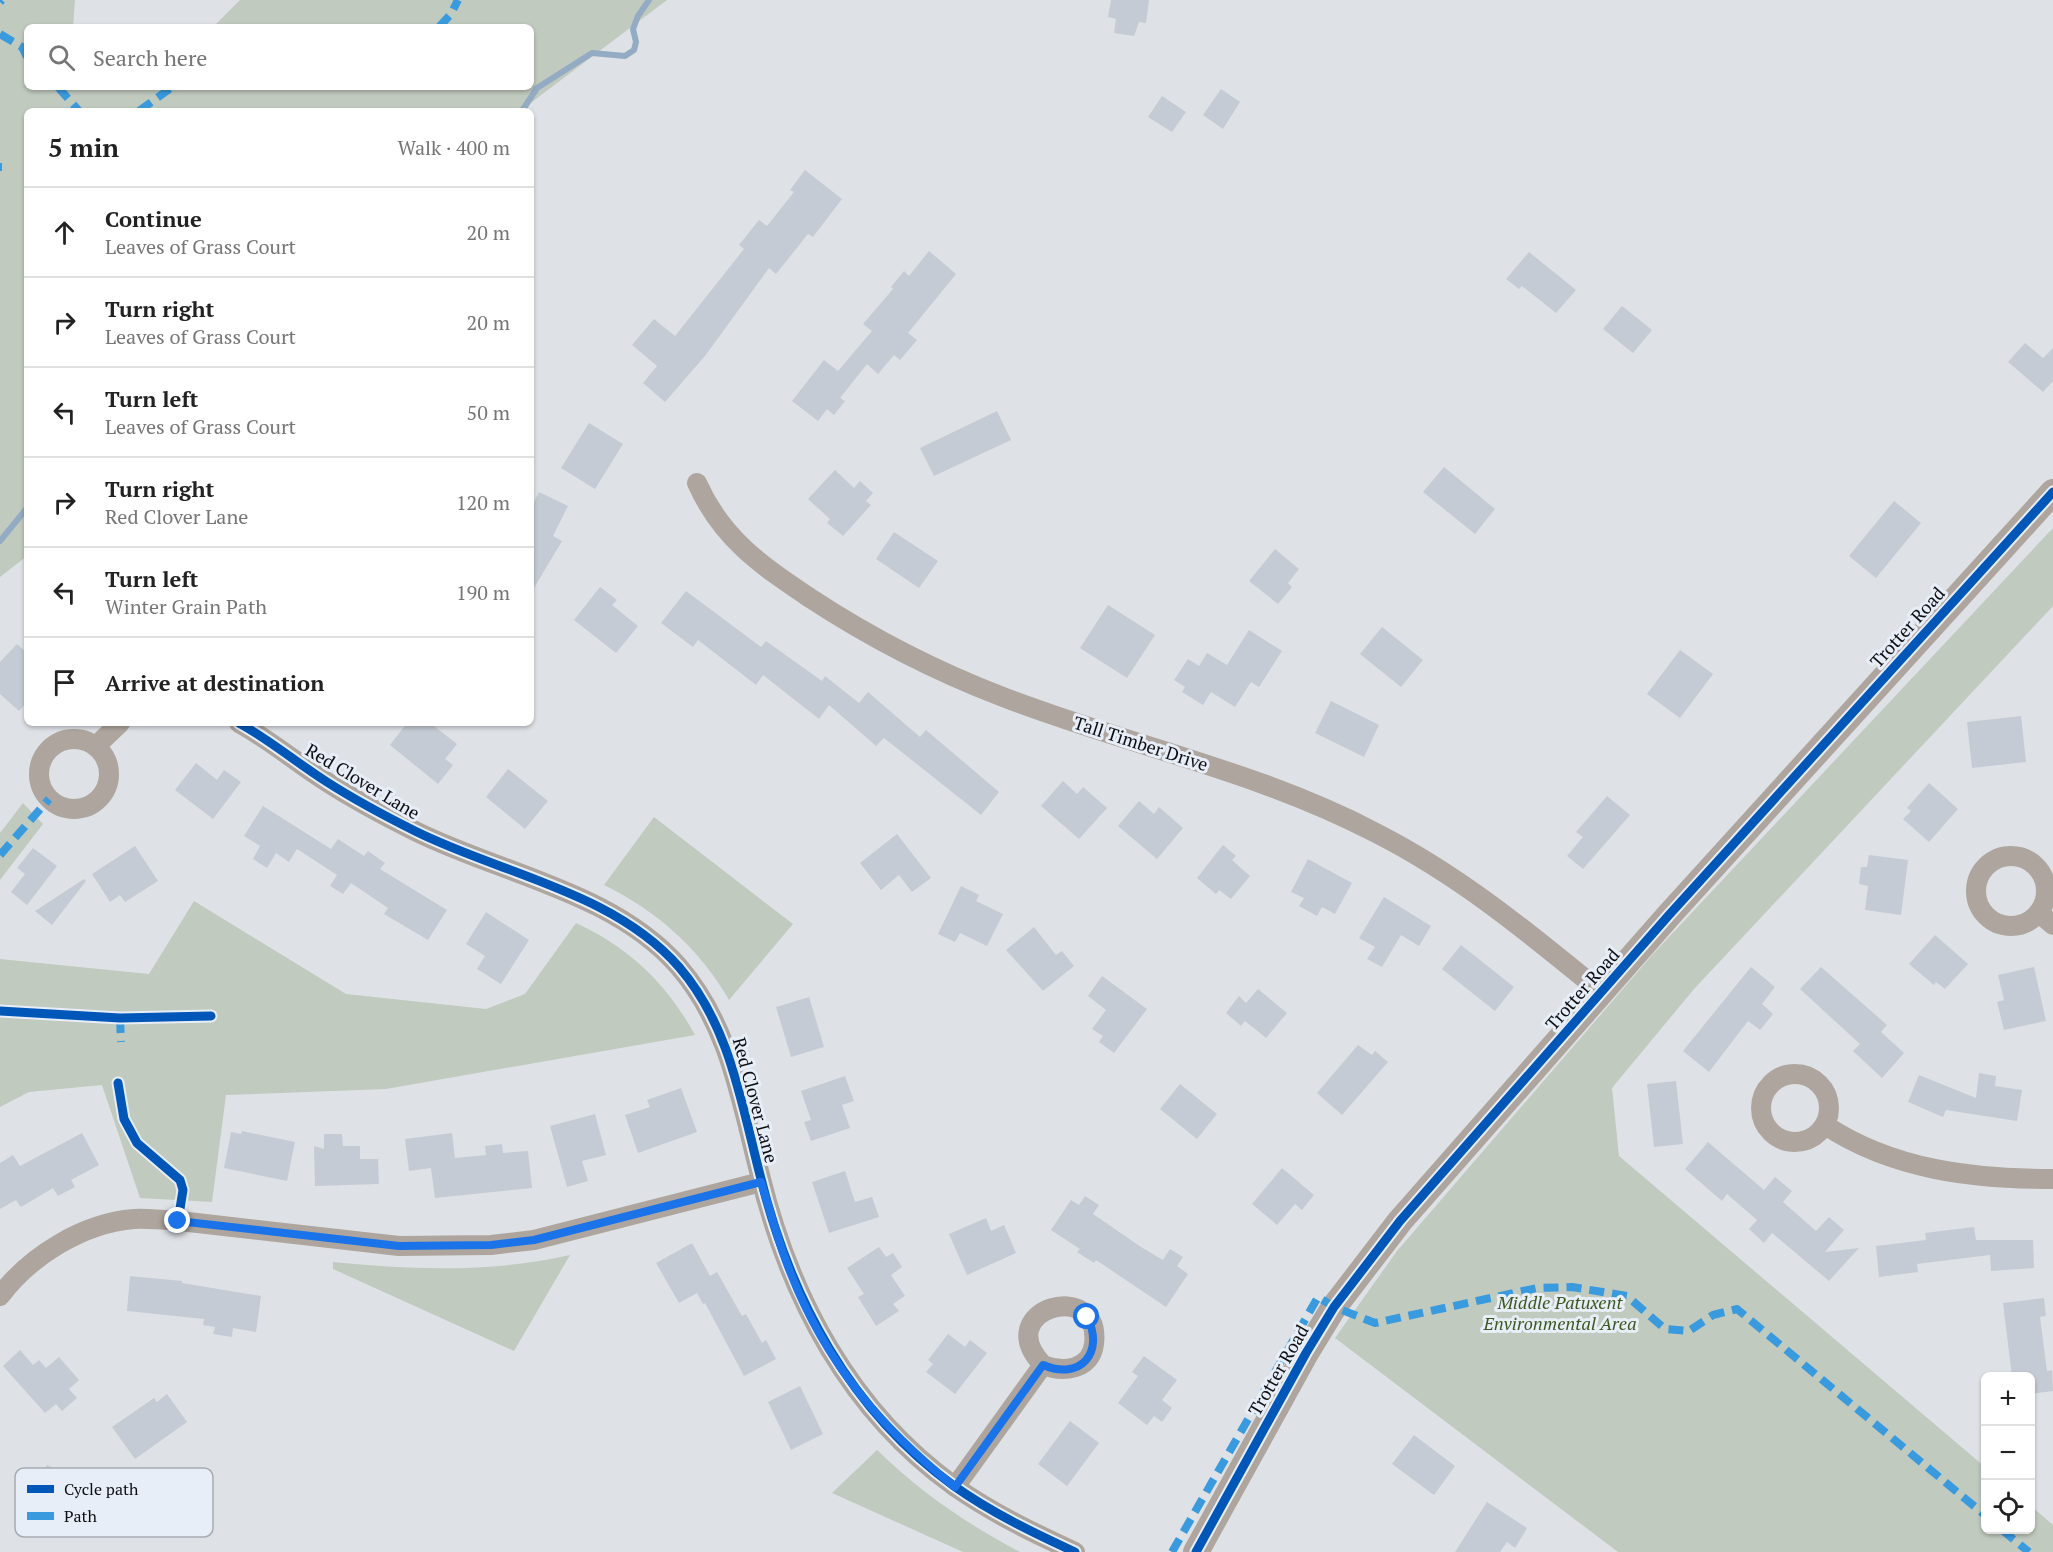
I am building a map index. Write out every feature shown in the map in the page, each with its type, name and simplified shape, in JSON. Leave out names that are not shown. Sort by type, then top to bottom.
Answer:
[{"type":"street","name":"Tall Timber Drive","points":[[697,483],[709,510],[744,550],[781,579],[874,638],[919,661],[1004,698],[1265,783],[1376,832],[1471,889],[1514,921],[1600,992]]},
{"type":"street","name":"Trotter Road","points":[[1196,1552],[1306,1353],[1360,1272],[1400,1221],[1600,992],[2053,492]]},
{"type":"street","points":[[96,746],[117,726]]},
{"type":"street","name":"Red Clover Lane","points":[[244,726],[369,807],[465,855],[602,908],[656,944],[680,968],[702,998],[720,1030],[733,1068],[761,1182],[790,1273],[811,1320],[832,1356],[885,1425],[955,1487],[995,1513],[1075,1552]]},
{"type":"street","points":[[1825,1125],[1846,1139],[1879,1155],[1936,1170],[2008,1179],[2053,1179]]},
{"type":"street","points":[[0,1296],[24,1270],[45,1253],[71,1238],[133,1219],[171,1220],[399,1246],[491,1245],[534,1240],[761,1182]]},
{"type":"street","points":[[955,1487],[1043,1365]]},
{"type":"green space","points":[[0,0],[75,0],[73,24],[24,24],[24,90],[534,90],[534,24],[216,24],[240,0],[667,0],[524,108],[24,108],[24,558],[0,577]]},
{"type":"green space","name":"Middle Patuxent Environmental Area","points":[[2053,528],[2053,606],[1694,989],[1612,1088],[1619,1156],[1981,1464],[1981,1534],[2035,1534],[2035,1509],[2053,1525],[2053,1552],[1618,1552],[1335,1338],[1397,1251],[1653,954]]},
{"type":"green space","points":[[23,803],[43,824],[0,880],[0,833]]},
{"type":"green space","points":[[654,817],[793,924],[729,1000],[705,964],[676,933],[642,907],[604,885]]},
{"type":"green space","points":[[194,901],[346,994],[486,1009],[525,994],[576,923],[613,944],[645,969],[672,999],[695,1035],[386,1089],[226,1095],[212,1202],[140,1198],[102,1085],[29,1092],[0,1107],[0,959],[149,974]]},
{"type":"green space","points":[[570,1255],[514,1351],[333,1269],[333,1262],[393,1267],[452,1268],[511,1265]]},
{"type":"green space","points":[[877,1450],[910,1480],[945,1506],[1020,1552],[963,1552],[832,1493]]},
{"type":"building","points":[[1111,0],[1149,0],[1146,23],[1139,22],[1134,36],[1114,33],[1116,19],[1108,17]]},
{"type":"building","points":[[1221,89],[1240,102],[1223,129],[1203,115]]},
{"type":"building","points":[[1162,96],[1186,112],[1172,132],[1148,117]]},
{"type":"building","points":[[805,170],[842,199],[813,237],[808,234],[776,274],[769,268],[705,356],[665,402],[643,383],[657,366],[632,345],[654,319],[675,336],[744,249],[739,245],[759,220],[767,226],[794,192],[790,190]]},
{"type":"building","points":[[929,251],[956,274],[908,333],[917,340],[900,360],[894,355],[878,374],[867,364],[840,398],[845,401],[834,415],[827,409],[818,421],[792,401],[824,360],[838,371],[872,331],[863,324],[893,289],[891,287],[904,271],[909,276]]},
{"type":"building","points":[[1529,252],[1576,290],[1556,313],[1522,286],[1519,289],[1506,279]]},
{"type":"building","points":[[1622,306],[1652,330],[1633,353],[1603,329]]},
{"type":"building","points":[[2025,343],[2043,358],[2053,348],[2053,381],[2043,392],[2008,362]]},
{"type":"building","points":[[997,411],[1011,440],[934,476],[920,448]]},
{"type":"building","points":[[589,423],[623,444],[595,489],[561,468]]},
{"type":"building","points":[[1444,467],[1495,509],[1475,534],[1423,492]]},
{"type":"building","points":[[835,470],[854,488],[860,481],[873,493],[866,501],[871,505],[843,536],[827,523],[830,519],[808,499]]},
{"type":"building","points":[[539,492],[568,506],[553,536],[562,541],[534,588],[534,502]]},
{"type":"building","points":[[1894,501],[1921,523],[1876,578],[1849,556]]},
{"type":"building","points":[[894,532],[938,561],[919,588],[876,559]]},
{"type":"building","points":[[1275,549],[1299,569],[1288,583],[1292,587],[1278,604],[1249,581]]},
{"type":"building","points":[[600,587],[617,600],[612,605],[638,626],[616,653],[574,620]]},
{"type":"building","points":[[686,591],[761,647],[766,641],[822,681],[825,676],[859,703],[868,692],[920,737],[926,730],[999,792],[981,815],[884,738],[876,746],[829,705],[819,719],[763,675],[756,685],[698,640],[693,647],[661,623]]},
{"type":"building","points":[[1108,605],[1155,635],[1127,678],[1080,648]]},
{"type":"building","points":[[1382,627],[1423,660],[1401,687],[1360,654]]},
{"type":"building","points":[[1249,630],[1282,651],[1259,687],[1251,682],[1235,707],[1211,692],[1203,705],[1182,692],[1185,687],[1174,680],[1188,659],[1199,666],[1207,653],[1227,665]]},
{"type":"building","points":[[17,644],[24,650],[24,705],[19,711],[0,694],[0,662]]},
{"type":"building","points":[[1680,650],[1713,674],[1680,718],[1647,694]]},
{"type":"building","points":[[1331,701],[1379,725],[1364,757],[1315,733]]},
{"type":"building","points":[[2021,716],[2026,762],[1972,768],[1967,722]]},
{"type":"building","points":[[405,726],[434,726],[457,744],[445,759],[453,765],[438,784],[390,745]]},
{"type":"building","points":[[196,763],[217,780],[224,770],[241,782],[213,819],[175,790]]},
{"type":"building","points":[[508,769],[548,801],[525,829],[486,797]]},
{"type":"building","points":[[1063,781],[1077,794],[1083,787],[1107,808],[1079,839],[1041,806]]},
{"type":"building","points":[[1929,783],[1958,809],[1929,842],[1903,819],[1911,811],[1907,808]]},
{"type":"building","points":[[1607,796],[1630,815],[1583,869],[1567,856],[1583,837],[1576,832]]},
{"type":"building","points":[[1139,801],[1154,814],[1159,807],[1183,828],[1157,859],[1118,826]]},
{"type":"building","points":[[263,806],[331,849],[338,839],[364,856],[368,851],[385,863],[380,869],[447,910],[428,940],[384,914],[388,908],[351,883],[343,894],[330,886],[337,875],[297,849],[289,862],[276,853],[267,868],[253,859],[260,846],[244,836]]},
{"type":"building","points":[[897,834],[931,878],[912,892],[899,875],[881,890],[860,863]]},
{"type":"building","points":[[1223,845],[1236,856],[1232,860],[1250,876],[1231,899],[1219,890],[1216,894],[1197,878]]},
{"type":"building","points":[[135,846],[158,881],[125,902],[120,895],[110,902],[92,874]]},
{"type":"building","points":[[33,848],[57,866],[27,905],[11,892],[25,874],[17,868]]},
{"type":"building","points":[[1869,855],[1908,860],[1901,915],[1865,910],[1868,886],[1859,884],[1861,867],[1867,867]]},
{"type":"building","points":[[1308,859],[1352,883],[1335,914],[1322,907],[1317,916],[1299,906],[1304,898],[1291,892]]},
{"type":"building","points":[[84,879],[86,881],[52,925],[35,911]]},
{"type":"building","points":[[961,886],[979,895],[976,901],[1003,914],[987,946],[960,933],[955,942],[938,934]]},
{"type":"building","points":[[1384,897],[1431,926],[1419,946],[1401,935],[1382,967],[1367,959],[1375,947],[1359,938]]},
{"type":"building","points":[[486,912],[529,940],[501,984],[477,969],[485,956],[466,944]]},
{"type":"building","points":[[1034,927],[1056,955],[1062,951],[1074,966],[1043,991],[1006,950]]},
{"type":"building","points":[[1935,935],[1968,964],[1945,989],[1936,982],[1934,985],[1909,964]]},
{"type":"building","points":[[1461,945],[1514,987],[1495,1011],[1442,969]]},
{"type":"building","points":[[1751,967],[1775,987],[1762,1004],[1773,1014],[1760,1030],[1748,1021],[1709,1072],[1683,1051]]},
{"type":"building","points":[[1821,967],[1887,1025],[1881,1032],[1904,1053],[1882,1078],[1853,1051],[1860,1044],[1800,989]]},
{"type":"building","points":[[2034,967],[2046,1021],[2004,1030],[1997,1002],[2004,1000],[1998,975]]},
{"type":"building","points":[[1102,976],[1147,1009],[1114,1053],[1099,1042],[1103,1036],[1092,1029],[1106,1010],[1088,996]]},
{"type":"building","points":[[1258,989],[1287,1013],[1266,1038],[1245,1021],[1241,1026],[1226,1013],[1239,996],[1246,1003]]},
{"type":"building","points":[[809,997],[824,1047],[791,1057],[776,1007]]},
{"type":"building","points":[[1358,1045],[1372,1055],[1375,1051],[1388,1062],[1342,1115],[1317,1093]]},
{"type":"building","points":[[1979,1073],[1996,1076],[1995,1086],[2022,1090],[2017,1121],[1946,1110],[1943,1117],[1908,1102],[1919,1075],[1976,1098]]},
{"type":"building","points":[[845,1076],[854,1101],[842,1105],[850,1128],[811,1141],[804,1122],[811,1120],[801,1091]]},
{"type":"building","points":[[1676,1081],[1683,1144],[1654,1147],[1647,1084]]},
{"type":"building","points":[[1180,1084],[1217,1114],[1197,1139],[1160,1109]]},
{"type":"building","points":[[681,1088],[697,1132],[638,1153],[625,1115],[650,1107],[647,1100]]},
{"type":"building","points":[[595,1114],[606,1155],[582,1161],[588,1181],[567,1187],[550,1126]]},
{"type":"building","points":[[242,1131],[295,1142],[287,1181],[224,1168],[231,1132],[241,1134]]},
{"type":"building","points":[[82,1133],[99,1165],[71,1180],[75,1187],[58,1196],[53,1188],[21,1207],[16,1200],[0,1209],[0,1163],[13,1155],[20,1166]]},
{"type":"building","points":[[452,1133],[455,1158],[486,1155],[485,1146],[502,1144],[503,1153],[528,1151],[532,1188],[435,1198],[431,1168],[409,1171],[405,1139]]},
{"type":"building","points":[[324,1134],[342,1134],[343,1146],[360,1146],[360,1159],[378,1159],[379,1184],[315,1186],[314,1146],[324,1149]]},
{"type":"building","points":[[1708,1142],[1764,1190],[1775,1177],[1792,1191],[1783,1202],[1816,1231],[1829,1217],[1844,1230],[1825,1252],[1859,1248],[1829,1281],[1772,1233],[1764,1243],[1749,1229],[1757,1220],[1727,1194],[1722,1201],[1685,1169]]},
{"type":"building","points":[[1282,1168],[1314,1195],[1302,1210],[1295,1204],[1277,1225],[1252,1204]]},
{"type":"building","points":[[845,1171],[855,1202],[872,1197],[879,1217],[829,1233],[812,1182]]},
{"type":"building","points":[[1085,1196],[1099,1205],[1093,1214],[1141,1247],[1163,1260],[1170,1249],[1183,1257],[1177,1266],[1188,1274],[1166,1307],[1096,1260],[1094,1263],[1077,1252],[1080,1249],[1051,1230],[1071,1200],[1079,1205]]},
{"type":"building","points":[[986,1218],[991,1231],[1004,1225],[1016,1253],[967,1275],[949,1234]]},
{"type":"building","points":[[1974,1227],[1976,1240],[2033,1240],[2034,1268],[1991,1271],[1990,1255],[1917,1264],[1918,1272],[1879,1277],[1876,1246],[1926,1240],[1925,1233]]},
{"type":"building","points":[[692,1243],[710,1276],[717,1272],[742,1316],[746,1314],[762,1343],[766,1340],[776,1359],[744,1376],[705,1303],[703,1304],[697,1293],[679,1303],[656,1263]]},
{"type":"building","points":[[879,1247],[886,1257],[893,1253],[902,1267],[891,1275],[905,1296],[893,1304],[899,1311],[876,1326],[858,1297],[864,1294],[847,1268]]},
{"type":"building","points":[[130,1276],[182,1281],[182,1283],[261,1296],[256,1332],[233,1328],[232,1337],[213,1334],[215,1327],[203,1325],[204,1319],[127,1311]]},
{"type":"building","points":[[2044,1298],[2046,1316],[2040,1317],[2047,1371],[2052,1370],[2053,1391],[2035,1393],[2035,1372],[2011,1372],[2003,1303]]},
{"type":"building","points":[[948,1334],[965,1347],[970,1340],[987,1353],[955,1394],[926,1372],[933,1364],[928,1360]]},
{"type":"building","points":[[20,1350],[33,1365],[39,1360],[46,1368],[59,1357],[79,1380],[69,1389],[77,1398],[62,1411],[56,1404],[45,1413],[3,1366]]},
{"type":"building","points":[[1144,1356],[1177,1380],[1162,1400],[1172,1408],[1162,1422],[1154,1416],[1147,1425],[1118,1403],[1138,1376],[1132,1372]]},
{"type":"building","points":[[800,1386],[823,1434],[791,1450],[768,1402]]},
{"type":"building","points":[[167,1394],[187,1422],[135,1459],[112,1427],[154,1398],[157,1402]]},
{"type":"building","points":[[1070,1421],[1099,1443],[1067,1486],[1038,1464]]},
{"type":"building","points":[[1414,1435],[1455,1466],[1434,1495],[1392,1464]]},
{"type":"building","points":[[1487,1502],[1527,1528],[1515,1548],[1507,1542],[1500,1552],[1455,1552]]},
{"type":"waterway","points":[[524,108],[537,88],[592,53],[625,56],[634,50],[636,42],[633,29],[638,16],[649,0]]},
{"type":"waterway","points":[[0,541],[24,512]]},
{"type":"marked path","points":[[442,24],[451,14],[458,0]]},
{"type":"marked path","points":[[0,34],[22,47],[24,51]]},
{"type":"marked path","points":[[61,90],[76,108]]},
{"type":"marked path","points":[[143,108],[168,90]]},
{"type":"marked path","points":[[0,855],[49,799]]},
{"type":"marked path","points":[[120,1018],[121,1042]]},
{"type":"marked path","points":[[1172,1552],[1318,1297],[1334,1307],[1375,1323],[1537,1288],[1572,1287],[1627,1296],[1665,1329],[1689,1331],[1713,1315],[1737,1309],[1981,1512]]},
{"type":"marked path","points":[[2007,1534],[2029,1552]]},
{"type":"cycle path","points":[[1196,1552],[1306,1353],[1334,1307],[1400,1221],[1669,915],[2053,492]]},
{"type":"cycle path","points":[[244,726],[370,808],[448,846],[590,902],[653,941],[679,967],[696,990],[722,1039],[732,1066],[773,1221],[788,1265],[829,1349],[855,1387],[884,1423],[917,1456],[954,1486],[998,1514],[1075,1552]]},
{"type":"cycle path","points":[[0,1011],[120,1018],[211,1016]]},
{"type":"cycle path","points":[[118,1083],[124,1119],[137,1143],[180,1180],[183,1190],[178,1221]]},
{"type":"route","points":[[178,1221],[399,1246],[491,1245],[534,1240],[761,1182],[790,1273],[811,1320],[832,1356],[856,1391],[885,1425],[921,1460],[955,1487],[1043,1365],[1057,1371],[1072,1370],[1086,1361],[1094,1346],[1094,1331],[1087,1317]]}]
